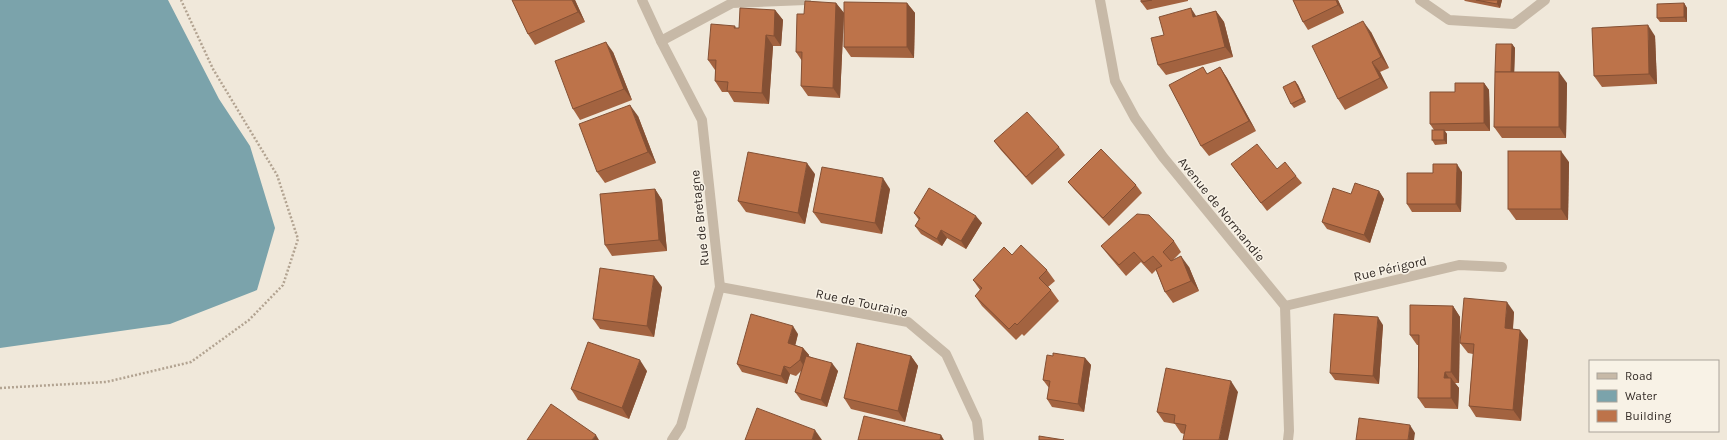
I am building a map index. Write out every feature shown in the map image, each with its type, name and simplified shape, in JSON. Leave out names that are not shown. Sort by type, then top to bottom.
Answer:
[{"type":"street","name":"Rue de Bretagne","points":[[642,0],[661,41],[702,120],[720,287],[681,426],[672,440]]},
{"type":"street","points":[[661,41],[732,3],[806,0]]},
{"type":"street","name":"Avenue de Normandie","points":[[1100,0],[1115,81],[1135,118],[1162,157],[1285,306]]},
{"type":"street","points":[[1420,0],[1449,20],[1514,24],[1545,0]]},
{"type":"street","name":"Rue Périgord","points":[[1285,306],[1459,265],[1502,267]]},
{"type":"street","name":"Rue de Touraine","points":[[720,287],[908,322],[946,354],[977,421],[979,440]]},
{"type":"street","points":[[1285,306],[1289,431],[1288,440]]},
{"type":"path","points":[[0,388],[106,382],[191,362],[249,320],[283,285],[298,239],[276,175],[213,69],[180,0]]},
{"type":"water","points":[[0,0],[168,0],[219,99],[250,146],[275,228],[257,290],[170,324],[0,348]]},
{"type":"building","points":[[512,0],[572,0],[578,12],[528,34]]},
{"type":"building","points":[[1141,0],[1152,0],[1141,2]]},
{"type":"building","points":[[1293,0],[1336,0],[1338,5],[1303,22]]},
{"type":"building","points":[[1476,0],[1498,0],[1497,4]]},
{"type":"building","points":[[805,1],[836,3],[833,88],[801,86],[802,52],[796,52],[797,14],[804,14]]},
{"type":"building","points":[[844,2],[907,3],[907,47],[844,47]]},
{"type":"building","points":[[1684,3],[1684,17],[1657,18],[1657,4]]},
{"type":"building","points":[[740,8],[775,10],[774,36],[766,35],[762,93],[727,91],[728,82],[715,81],[716,60],[708,60],[711,24],[735,26],[734,28],[739,28]]},
{"type":"building","points":[[1191,8],[1193,17],[1216,11],[1225,47],[1158,65],[1151,38],[1164,35],[1159,17]]},
{"type":"building","points":[[1363,21],[1381,57],[1372,62],[1380,78],[1338,99],[1312,46]]},
{"type":"building","points":[[1648,25],[1649,74],[1594,76],[1592,28]]},
{"type":"building","points":[[606,42],[624,89],[573,109],[555,61]]},
{"type":"building","points":[[1496,44],[1512,44],[1511,72],[1495,72]]},
{"type":"building","points":[[1203,67],[1207,74],[1220,67],[1249,121],[1201,146],[1169,85]]},
{"type":"building","points":[[1495,72],[1559,72],[1559,127],[1494,127]]},
{"type":"building","points":[[1295,81],[1303,98],[1291,104],[1283,87]]},
{"type":"building","points":[[1455,83],[1484,83],[1484,123],[1430,124],[1430,92],[1455,92]]},
{"type":"building","points":[[630,105],[648,152],[597,172],[579,124]]},
{"type":"building","points":[[1027,112],[1059,147],[1026,177],[994,141]]},
{"type":"building","points":[[1432,130],[1444,130],[1444,140],[1432,140]]},
{"type":"building","points":[[1257,144],[1277,169],[1285,162],[1296,176],[1261,203],[1231,164]]},
{"type":"building","points":[[1101,149],[1136,185],[1103,218],[1068,182]]},
{"type":"building","points":[[1508,151],[1561,151],[1561,209],[1508,209]]},
{"type":"building","points":[[748,152],[807,163],[798,213],[738,201]]},
{"type":"building","points":[[1433,164],[1457,164],[1456,204],[1407,204],[1407,173],[1433,173]]},
{"type":"building","points":[[822,167],[883,178],[875,223],[813,212]]},
{"type":"building","points":[[1355,183],[1379,191],[1364,235],[1322,222],[1333,188],[1351,194]]},
{"type":"building","points":[[929,188],[976,216],[961,241],[941,230],[937,239],[915,226],[920,218],[914,213]]},
{"type":"building","points":[[655,189],[659,240],[605,245],[600,194]]},
{"type":"building","points":[[1137,214],[1149,215],[1174,241],[1163,252],[1171,261],[1181,256],[1191,281],[1165,292],[1156,269],[1162,266],[1153,256],[1144,263],[1134,252],[1119,265],[1101,246]]},
{"type":"building","points":[[1021,245],[1047,270],[1039,278],[1051,290],[1017,325],[1015,323],[1009,329],[975,296],[982,288],[973,280],[1004,247],[1012,255]]},
{"type":"building","points":[[600,268],[654,276],[647,326],[593,319]]},
{"type":"building","points":[[1464,298],[1507,302],[1505,328],[1520,330],[1513,410],[1469,406],[1474,344],[1460,343]]},
{"type":"building","points":[[1410,305],[1453,306],[1451,372],[1445,372],[1444,378],[1451,378],[1451,398],[1418,398],[1419,335],[1410,335]]},
{"type":"building","points":[[751,314],[793,326],[788,343],[803,348],[800,360],[790,368],[784,366],[781,376],[737,364]]},
{"type":"building","points":[[1334,314],[1378,317],[1373,376],[1330,373]]},
{"type":"building","points":[[588,342],[640,360],[622,408],[571,389]]},
{"type":"building","points":[[857,343],[911,356],[898,411],[844,398]]},
{"type":"building","points":[[1053,353],[1085,358],[1078,404],[1047,399],[1050,381],[1043,380],[1047,355],[1053,356]]},
{"type":"building","points":[[806,356],[832,363],[821,400],[795,392]]},
{"type":"building","points":[[1166,368],[1231,381],[1219,440],[1183,440],[1186,425],[1174,423],[1175,415],[1157,412]]},
{"type":"building","points":[[551,404],[596,435],[592,440],[527,440]]},
{"type":"building","points":[[757,408],[815,430],[812,440],[745,440]]},
{"type":"building","points":[[864,416],[941,435],[940,440],[858,440]]},
{"type":"building","points":[[1359,418],[1410,425],[1408,440],[1356,440]]},
{"type":"building","points":[[1039,436],[1064,440],[1039,440]]}]
